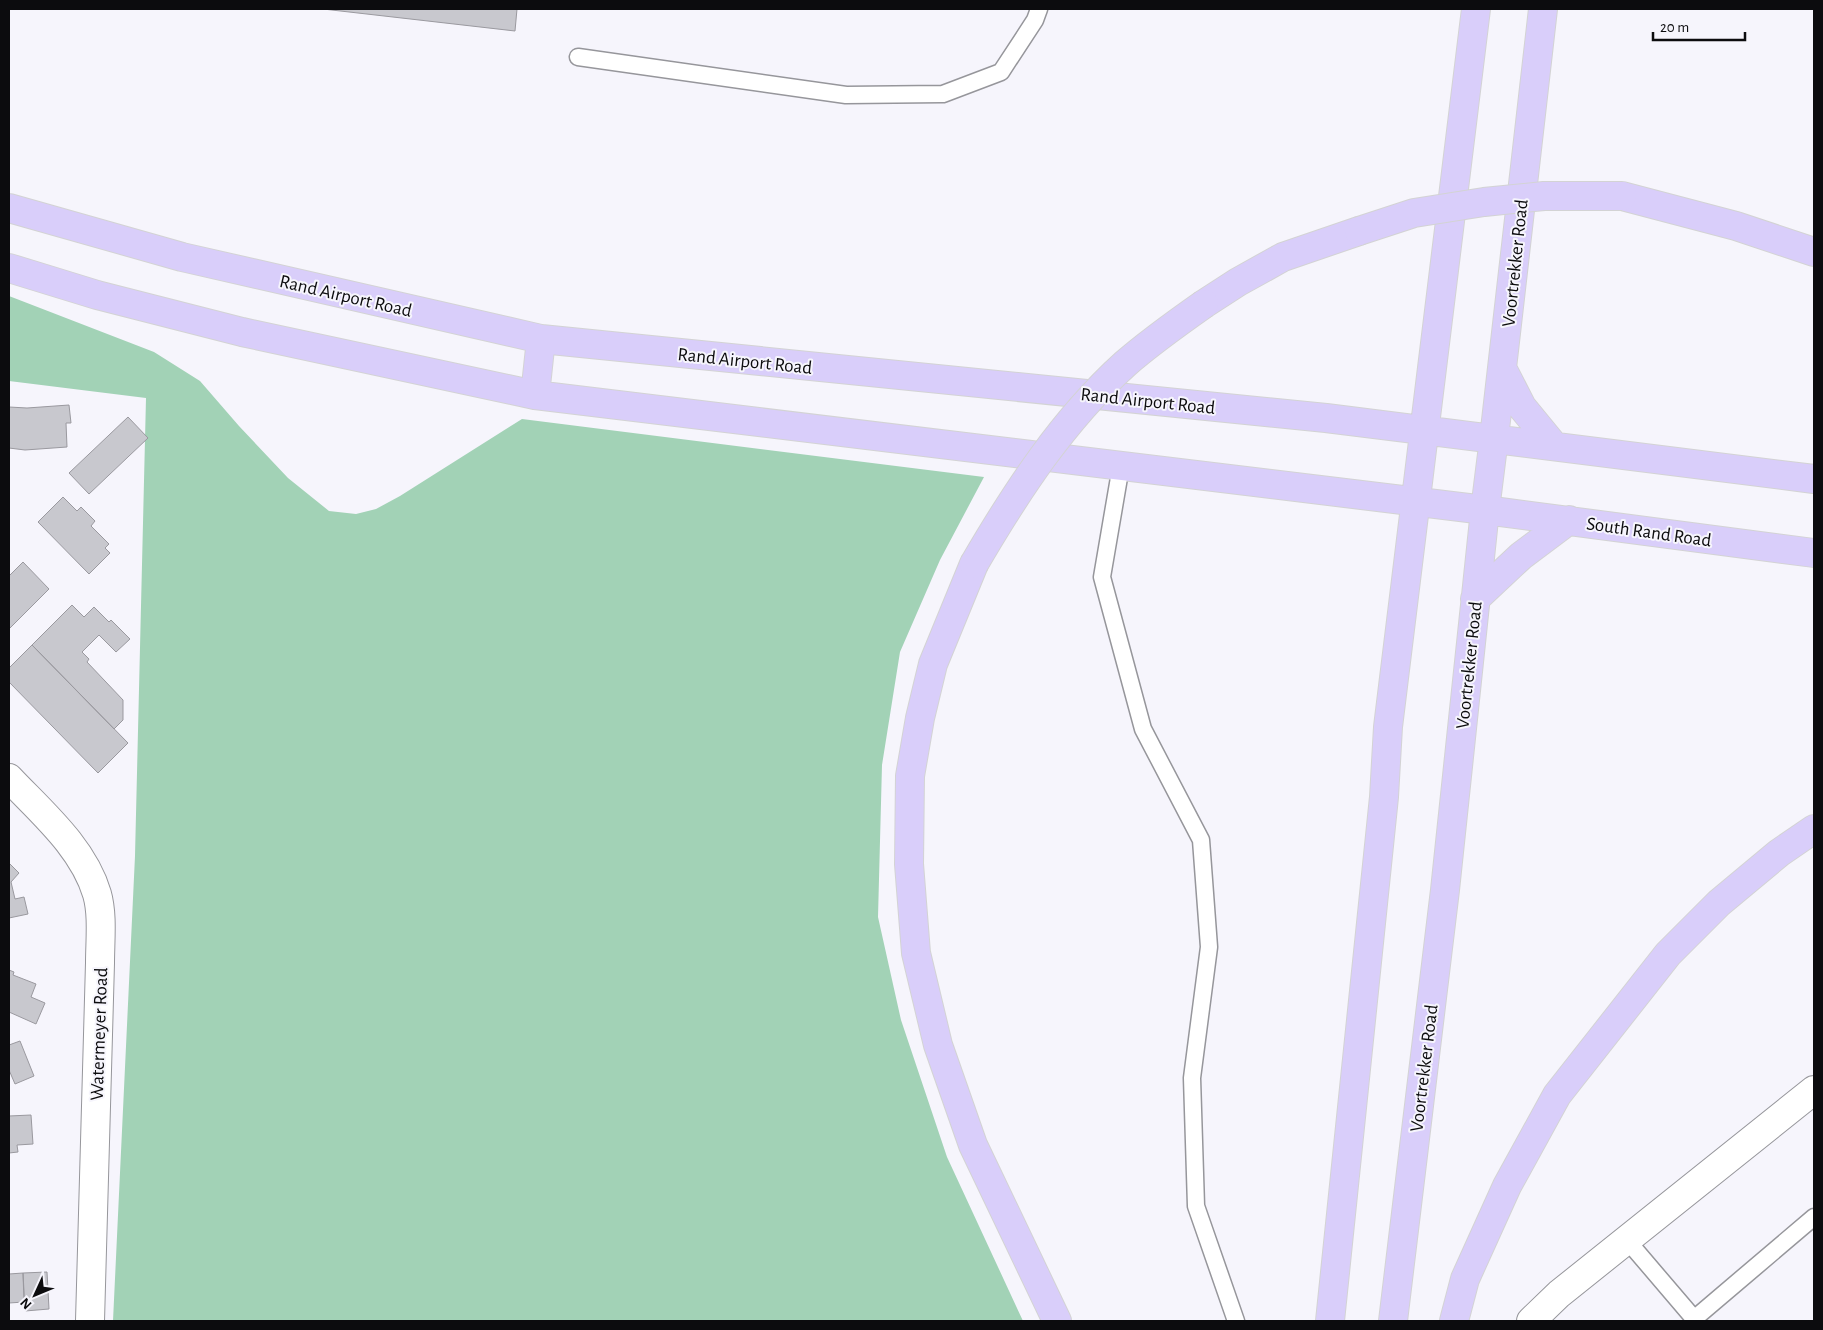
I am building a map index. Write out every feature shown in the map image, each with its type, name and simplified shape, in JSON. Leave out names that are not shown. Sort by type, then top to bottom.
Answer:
[{"type":"main road","points":[[1330,1321],[1384,797],[1388,727],[1476,9]]},
{"type":"main road","name":"Voortrekker Road","points":[[1393,1321],[1445,890],[1475,599],[1543,9]]},
{"type":"main road","points":[[1057,1321],[973,1145],[938,1045],[916,953],[909,864],[910,776],[920,718],[933,664],[974,564],[1005,510],[1026,480],[1066,426],[1126,364],[1171,327],[1204,304],[1238,282],[1283,257],[1414,213],[1484,202],[1544,196],[1622,196],[1736,226],[1814,252]]},
{"type":"main road","name":"Rand Airport Road","points":[[9,208],[182,258],[541,339],[1326,418],[1494,438]]},
{"type":"main road","points":[[9,268],[97,295],[242,332],[535,395],[1485,510]]},
{"type":"main road","points":[[535,395],[541,339]]},
{"type":"main road","points":[[1502,368],[1522,407],[1554,446]]},
{"type":"main road","points":[[1494,438],[1814,479]]},
{"type":"main road","name":"South Rand Road","points":[[1485,510],[1814,553]]},
{"type":"main road","points":[[1475,599],[1521,556],[1569,520]]},
{"type":"main road","points":[[1454,1321],[1465,1279],[1507,1186],[1556,1095],[1668,954],[1719,903],[1778,853],[1814,829]]},
{"type":"street","name":"Watermeyer Road","points":[[9,778],[71,846],[90,876],[97,895],[100,919],[100,963],[90,1321]]},
{"type":"street","points":[[1531,1321],[1559,1294],[1814,1090]]},
{"type":"lane","points":[[578,57],[846,95],[943,94],[1001,72],[1035,20],[1039,9]]},
{"type":"lane","points":[[1121,466],[1102,577],[1143,729],[1201,840],[1209,947],[1192,1078],[1196,1206],[1236,1321]]},
{"type":"lane","points":[[1626,1240],[1694,1320],[1814,1217]]},
{"type":"green space","points":[[9,296],[154,352],[200,381],[288,478],[329,511],[356,514],[376,509],[400,496],[522,419],[984,477],[940,560],[900,652],[882,765],[878,917],[901,1020],[947,1157],[1023,1321],[113,1321],[135,856],[146,398],[9,381]]},
{"type":"building","points":[[323,9],[517,9],[515,31]]},
{"type":"building","points":[[69,405],[71,423],[66,423],[67,447],[25,450],[9,448],[9,407],[27,408]]},
{"type":"building","points":[[128,417],[148,438],[89,494],[69,473]]},
{"type":"building","points":[[63,497],[77,511],[81,507],[95,521],[91,526],[109,544],[105,548],[110,553],[89,574],[38,522]]},
{"type":"building","points":[[23,562],[49,589],[9,629],[9,576]]},
{"type":"building","points":[[72,605],[84,617],[94,607],[109,622],[111,620],[130,639],[116,652],[99,635],[82,652],[89,659],[87,662],[123,700],[123,720],[114,729],[32,645]]},
{"type":"building","points":[[32,645],[128,743],[98,773],[9,682],[9,668]]},
{"type":"building","points":[[9,863],[19,873],[11,882],[15,899],[24,897],[28,914],[9,918]]},
{"type":"building","points":[[9,970],[14,972],[13,975],[36,984],[31,997],[45,1003],[36,1024],[9,1012]]},
{"type":"building","points":[[20,1041],[34,1076],[15,1084],[9,1070],[9,1045]]},
{"type":"building","points":[[31,1115],[33,1144],[17,1145],[18,1152],[9,1153],[9,1116]]},
{"type":"building","points":[[47,1272],[49,1309],[25,1311],[23,1273]]},
{"type":"building","points":[[23,1273],[24,1302],[9,1303],[9,1274]]}]
